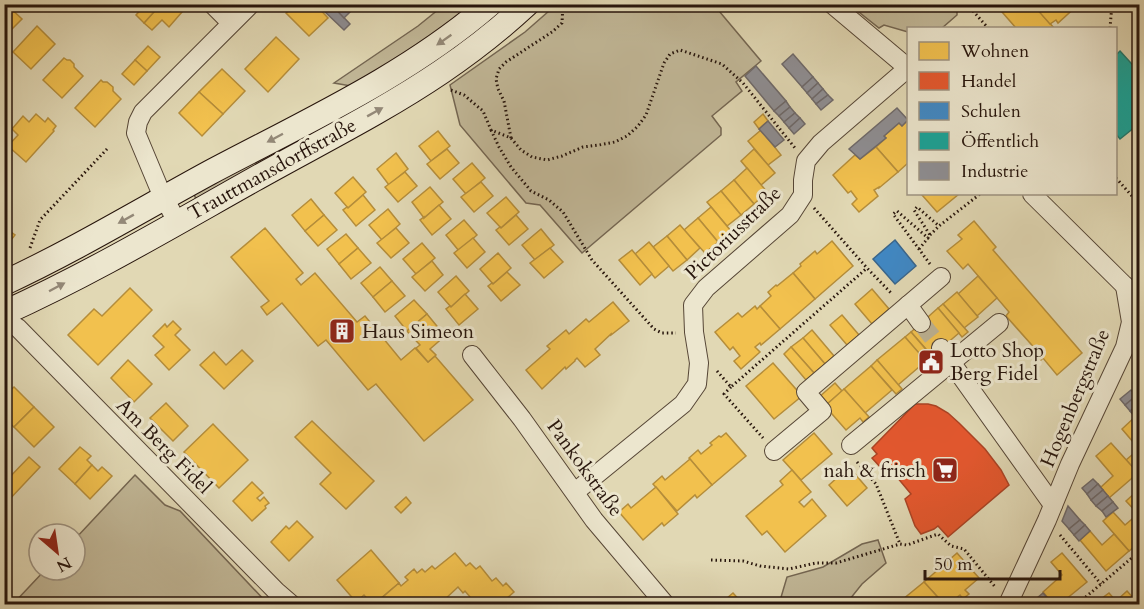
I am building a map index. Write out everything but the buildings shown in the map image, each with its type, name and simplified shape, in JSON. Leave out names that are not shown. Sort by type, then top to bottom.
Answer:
[{"type":"street","points":[[213,4],[231,23]]},
{"type":"street","points":[[177,222],[136,133],[138,123],[143,112],[251,4]]},
{"type":"street","name":"Trauttmansdorffstraße","points":[[4,283],[65,253],[164,197],[358,94],[450,36],[490,4]]},
{"type":"street","name":"Trauttmansdorffstraße","points":[[4,313],[44,294],[177,222],[382,108],[440,73],[480,44],[527,4]]},
{"type":"street","points":[[832,4],[907,67]]},
{"type":"street","points":[[806,161],[821,143],[907,69]]},
{"type":"street","name":"Pictoriusstraße","points":[[575,492],[683,404],[697,384],[699,363],[693,305],[706,288],[790,215],[803,195],[806,161]]},
{"type":"street","points":[[1033,195],[1132,286]]},
{"type":"street","points":[[774,450],[822,411],[806,392],[941,277]]},
{"type":"street","name":"Hogenbergstraße","points":[[1009,604],[1070,464],[1125,347],[1131,322],[1132,286]]},
{"type":"street","points":[[908,305],[921,323]]},
{"type":"street","name":"Am Berg Fidel","points":[[4,320],[18,328],[267,583],[291,604]]},
{"type":"street","points":[[851,445],[946,356],[999,324]]},
{"type":"street","name":"Pankokstraße","points":[[472,355],[522,419],[594,520],[665,604]]},
{"type":"street","name":"Hogenbergstraße","points":[[946,356],[1050,513]]},
{"type":"path","points":[[511,138],[504,102],[498,90],[496,78],[499,69],[562,23],[563,4]]},
{"type":"path","points":[[967,4],[987,27]]},
{"type":"path","points":[[1110,27],[1112,4]]},
{"type":"path","points":[[491,130],[511,138],[521,150],[532,157],[547,160],[583,147],[615,142],[627,136],[646,115],[664,63],[670,54],[680,50],[722,64],[743,83],[806,161]]},
{"type":"path","points":[[444,88],[464,95],[483,111],[498,147],[518,175],[531,191],[549,200],[563,212],[592,260],[654,329],[695,340],[731,387]]},
{"type":"path","points":[[28,251],[40,220],[107,149]]},
{"type":"path","points":[[1117,179],[1140,205]]},
{"type":"path","points":[[803,195],[880,281]]},
{"type":"path","points":[[919,249],[939,226],[979,195]]},
{"type":"path","points":[[929,237],[914,210],[917,207],[939,226]]},
{"type":"path","points":[[929,237],[897,211],[893,214],[941,277]]},
{"type":"path","points":[[758,432],[724,394],[867,268]]},
{"type":"path","points":[[851,445],[853,457],[876,484],[900,544]]},
{"type":"path","points":[[1050,513],[1101,584]]},
{"type":"path","points":[[711,560],[743,561],[760,566],[789,569],[816,563],[837,563],[900,544],[907,545],[938,534],[951,546],[964,549],[1009,604]]},
{"type":"path","points":[[1081,604],[1081,601],[1140,551]]},
{"type":"shaded area","points":[[557,4],[714,5],[761,61],[736,82],[742,91],[712,116],[721,128],[721,135],[582,253],[540,205],[526,203],[460,125],[450,85],[525,32]]},
{"type":"shaded area","points":[[444,5],[472,5],[414,48],[351,86],[334,83],[418,26]]},
{"type":"shaded area","points":[[504,5],[513,5],[485,29],[405,84],[198,199],[195,197],[194,193]]},
{"type":"shaded area","points":[[850,5],[957,5],[957,15],[943,27],[907,27],[907,32],[884,25],[879,28]]},
{"type":"shaded area","points":[[135,475],[165,505],[180,511],[268,604],[13,604],[34,582],[87,582],[87,526]]},
{"type":"shaded area","points":[[878,540],[886,563],[862,584],[846,604],[779,604],[787,577],[823,567],[862,544]]},
{"type":"tunnel","points":[[921,323],[941,348]]},
{"type":"place","name":"Haus Simeon","points":[[342,331]]},
{"type":"place","name":"Lotto Shop Berg Fidel","points":[[931,362]]},
{"type":"place","name":"nah & frisch","points":[[945,470]]}]
